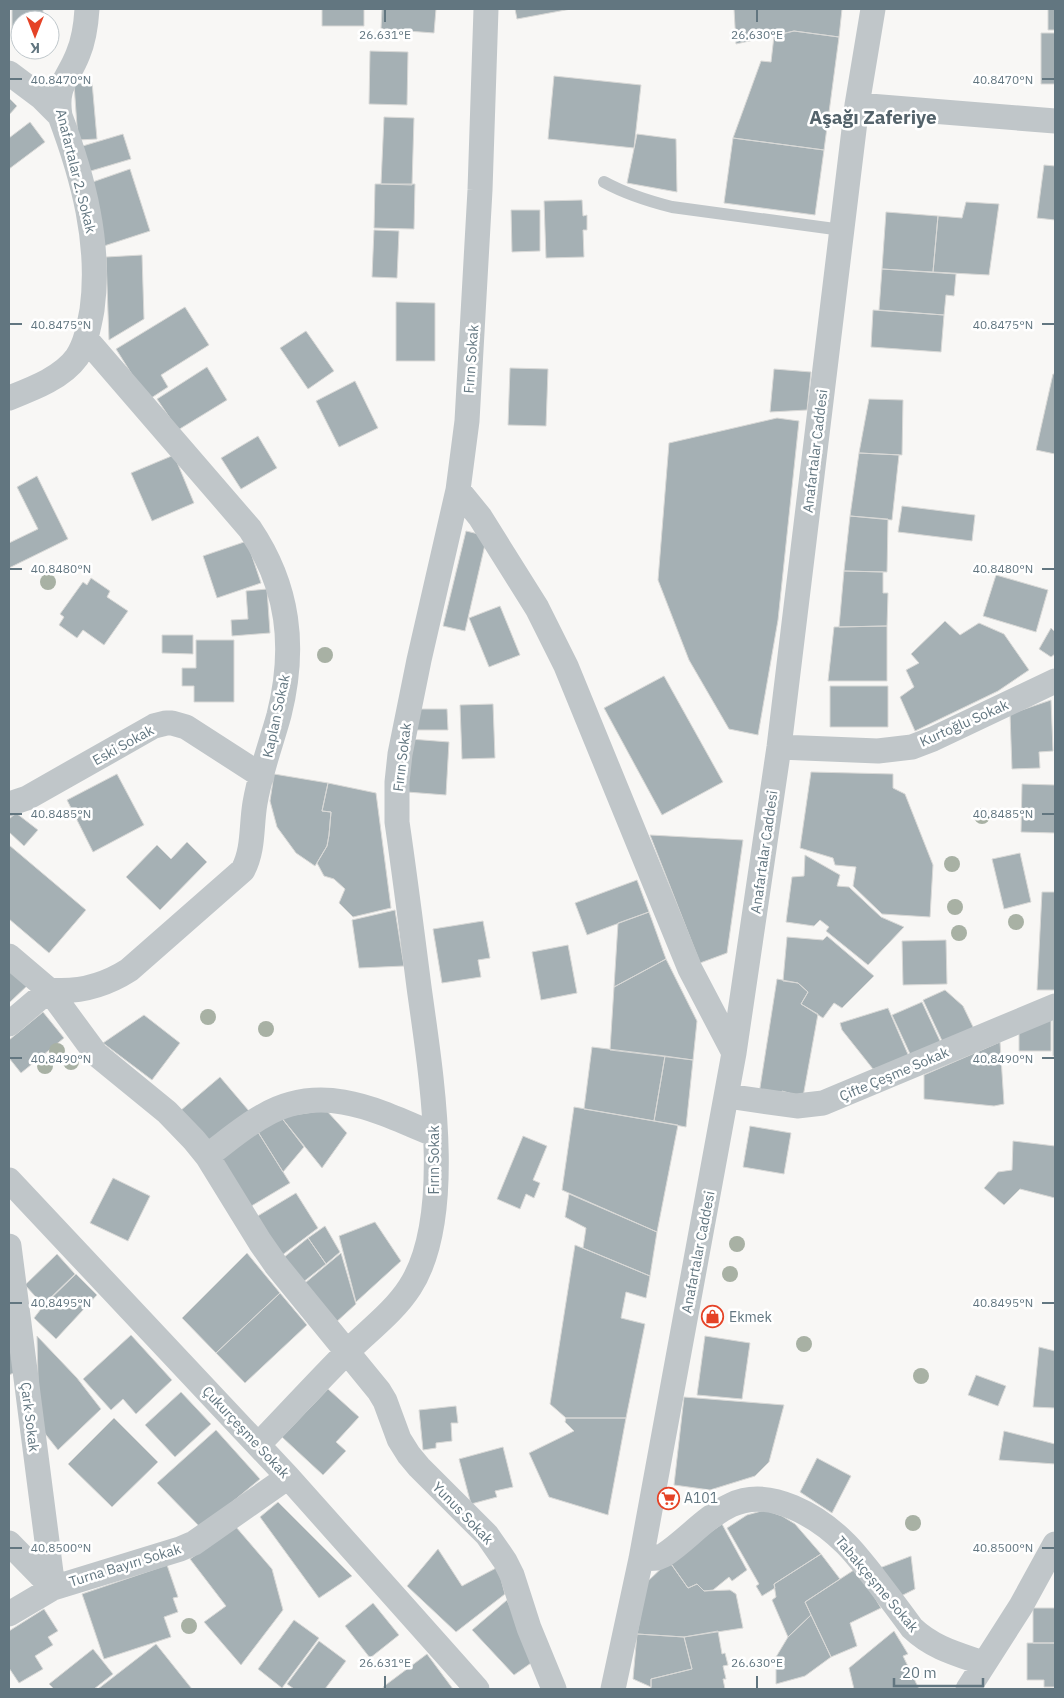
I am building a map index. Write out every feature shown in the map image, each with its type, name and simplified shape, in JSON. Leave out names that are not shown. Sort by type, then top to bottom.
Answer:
[{"type":"street","name":"Anafartalar 2. Sokak","points":[[86,339],[94,296],[93,239],[84,197],[60,116],[59,94],[82,43],[87,9]]},
{"type":"street","name":"Fırın Sokak","points":[[258,1444],[346,1352],[399,1302],[410,1287],[425,1253],[433,1210],[435,1135],[433,1089],[397,822],[396,801],[400,754],[408,711],[458,490],[467,421],[480,190],[486,9]]},
{"type":"street","name":"Anafartalar Caddesi","points":[[612,1689],[641,1559],[734,1053],[780,746],[842,230],[858,105],[873,9]]},
{"type":"street","points":[[9,73],[32,90],[60,116]]},
{"type":"street","points":[[32,90],[43,93],[52,91],[65,78]]},
{"type":"street","points":[[858,105],[1055,121]]},
{"type":"street","points":[[9,398],[59,374],[76,357],[86,339]]},
{"type":"street","name":"Kaplan Sokak","points":[[49,990],[72,991],[88,988],[100,985],[119,976],[142,960],[244,870],[250,851],[255,802],[279,713],[285,687],[287,666],[285,618],[281,591],[264,549],[250,529],[86,339]]},
{"type":"street","points":[[458,490],[480,517],[538,608],[566,666],[690,969],[734,1053]]},
{"type":"street","name":"Kurtoğlu Sokak","points":[[780,746],[878,751],[912,747],[1055,682]]},
{"type":"street","name":"Eski Sokak","points":[[9,804],[14,804],[27,798],[154,726],[166,723],[179,724],[195,731],[262,776]]},
{"type":"street","name":"Yunus Sokak","points":[[9,956],[49,990],[96,1054],[167,1112],[182,1126],[207,1156],[276,1265],[379,1391],[385,1401],[399,1439],[409,1455],[436,1485],[475,1522],[501,1554],[512,1575],[529,1628],[554,1689]]},
{"type":"street","points":[[9,1024],[49,990]]},
{"type":"street","name":"Çifte Çeşme Sokak","points":[[727,1096],[796,1106],[822,1103],[1055,1006]]},
{"type":"street","points":[[207,1156],[263,1116],[289,1104],[308,1100],[337,1100],[358,1105],[388,1115],[435,1135]]},
{"type":"street","name":"Çukurçeşme Sokak","points":[[9,1180],[258,1444],[477,1689]]},
{"type":"street","name":"Çark Sokak","points":[[9,1246],[53,1588]]},
{"type":"street","name":"Turna Bayırı Sokak","points":[[9,1614],[53,1588],[194,1543],[288,1477]]},
{"type":"street","name":"Tabakçeşme Sokak","points":[[641,1559],[657,1558],[664,1555],[711,1518],[731,1505],[746,1500],[766,1499],[786,1505],[820,1523],[848,1545],[912,1628],[923,1638],[946,1650],[984,1663]]},
{"type":"street","points":[[9,1543],[53,1588]]},
{"type":"street","points":[[968,1689],[1021,1606],[1055,1544]]},
{"type":"lane","points":[[604,182],[625,193],[672,207],[842,230]]},
{"type":"building","points":[[12,9],[43,9],[43,10]]},
{"type":"building","points":[[322,9],[364,9],[364,26],[322,26]]},
{"type":"building","points":[[382,9],[436,9],[434,33],[381,29]]},
{"type":"building","points":[[515,9],[571,9],[517,19]]},
{"type":"building","points":[[734,9],[842,9],[839,37],[794,31],[736,44]]},
{"type":"building","points":[[1048,9],[1055,9],[1055,30],[1048,30]]},
{"type":"building","points":[[794,31],[839,37],[824,150],[733,138],[761,61],[771,62],[774,36]]},
{"type":"building","points":[[1041,33],[1055,33],[1055,84],[1041,84]]},
{"type":"building","points":[[370,51],[408,52],[407,105],[369,104]]},
{"type":"building","points":[[554,76],[641,85],[634,148],[548,139]]},
{"type":"building","points":[[92,82],[97,139],[78,140],[74,84]]},
{"type":"building","points":[[9,98],[17,106],[9,115]]},
{"type":"building","points":[[384,117],[414,118],[412,185],[381,184]]},
{"type":"building","points":[[30,122],[45,142],[9,169],[9,138]]},
{"type":"building","points":[[123,134],[131,159],[84,173],[76,148]]},
{"type":"building","points":[[637,134],[676,139],[677,192],[627,183]]},
{"type":"building","points":[[733,138],[824,150],[815,215],[724,203]]},
{"type":"building","points":[[1044,165],[1055,166],[1055,220],[1037,218]]},
{"type":"building","points":[[130,169],[150,231],[104,246],[84,185]]},
{"type":"building","points":[[375,184],[415,184],[414,229],[374,228]]},
{"type":"building","points":[[582,200],[583,216],[587,215],[587,230],[583,230],[584,257],[546,258],[544,201]]},
{"type":"building","points":[[966,202],[999,204],[989,275],[933,272],[938,216],[962,218]]},
{"type":"building","points":[[511,210],[540,210],[540,251],[512,252]]},
{"type":"building","points":[[886,212],[938,216],[933,272],[882,269]]},
{"type":"building","points":[[374,230],[399,231],[397,278],[372,277]]},
{"type":"building","points":[[142,255],[144,319],[109,340],[106,257]]},
{"type":"building","points":[[882,269],[956,274],[954,296],[946,295],[944,315],[879,310]]},
{"type":"building","points":[[396,302],[435,303],[435,361],[396,361]]},
{"type":"building","points":[[185,307],[209,345],[161,375],[168,387],[148,400],[116,349]]},
{"type":"building","points":[[873,310],[944,315],[941,352],[871,347]]},
{"type":"building","points":[[306,331],[334,371],[308,389],[280,348]]},
{"type":"building","points":[[207,367],[227,400],[178,430],[157,399]]},
{"type":"building","points":[[510,368],[548,369],[546,426],[508,425]]},
{"type":"building","points":[[774,369],[811,372],[807,410],[770,412]]},
{"type":"building","points":[[1053,374],[1055,374],[1055,454],[1036,450]]},
{"type":"building","points":[[355,381],[378,428],[339,447],[316,401]]},
{"type":"building","points":[[869,399],[903,400],[902,455],[859,453]]},
{"type":"building","points":[[777,418],[799,421],[778,620],[758,735],[729,729],[689,660],[658,580],[669,443]]},
{"type":"building","points":[[258,436],[277,468],[241,489],[221,458]]},
{"type":"building","points":[[859,453],[899,455],[892,520],[850,516]]},
{"type":"building","points":[[174,455],[194,503],[152,521],[131,473]]},
{"type":"building","points":[[37,476],[68,539],[9,568],[9,543],[38,529],[17,487]]},
{"type":"building","points":[[902,506],[975,515],[972,541],[898,532]]},
{"type":"building","points":[[850,516],[888,519],[887,572],[844,571]]},
{"type":"building","points":[[466,531],[487,536],[465,631],[443,626]]},
{"type":"building","points":[[247,541],[261,583],[217,598],[203,556]]},
{"type":"building","points":[[844,571],[883,572],[883,593],[888,593],[887,626],[839,627]]},
{"type":"building","points":[[996,575],[1048,590],[1036,632],[983,616]]},
{"type":"building","points":[[91,578],[110,591],[107,597],[128,611],[104,645],[83,630],[77,638],[59,625],[64,617],[60,614],[83,582],[87,585]]},
{"type":"building","points":[[267,589],[270,633],[232,636],[231,620],[248,619],[246,591]]},
{"type":"building","points":[[500,606],[520,655],[489,667],[469,618]]},
{"type":"building","points":[[945,621],[960,635],[979,623],[1004,634],[1029,670],[998,691],[915,731],[900,697],[914,687],[906,670],[919,663],[911,654]]},
{"type":"building","points":[[887,626],[887,681],[828,681],[834,627]]},
{"type":"building","points":[[1051,628],[1055,632],[1055,654],[1051,657],[1039,649]]},
{"type":"building","points":[[162,635],[193,635],[193,654],[162,653]]},
{"type":"building","points":[[196,640],[234,640],[234,702],[194,702],[194,686],[182,686],[182,668],[196,668]]},
{"type":"building","points":[[664,676],[723,782],[662,815],[604,708]]},
{"type":"building","points":[[830,686],[888,686],[888,727],[830,727]]},
{"type":"building","points":[[1051,700],[1053,751],[1039,752],[1040,768],[1012,769],[1010,714]]},
{"type":"building","points":[[493,704],[495,758],[462,759],[460,705]]},
{"type":"building","points":[[417,709],[447,709],[448,730],[413,730]]},
{"type":"building","points":[[410,739],[449,742],[446,795],[407,792]]},
{"type":"building","points":[[811,772],[893,774],[893,788],[905,794],[933,865],[930,917],[882,914],[853,886],[856,867],[835,865],[833,858],[800,848]]},
{"type":"building","points":[[117,774],[144,825],[93,852],[67,800]]},
{"type":"building","points":[[274,774],[328,783],[322,811],[331,812],[329,835],[327,846],[315,866],[296,853],[277,827],[270,801]]},
{"type":"building","points":[[328,783],[376,793],[391,908],[353,917],[339,903],[345,889],[334,879],[324,876],[317,863],[327,846],[329,835],[331,812],[322,811]]},
{"type":"building","points":[[1022,784],[1055,785],[1055,833],[1021,832]]},
{"type":"building","points":[[16,813],[38,830],[24,846],[9,832],[9,819]]},
{"type":"building","points":[[650,835],[743,840],[727,953],[700,963]]},
{"type":"building","points":[[187,842],[207,862],[160,910],[126,877],[157,845],[171,859]]},
{"type":"building","points":[[9,845],[86,910],[49,953],[9,919]]},
{"type":"building","points":[[1020,853],[1031,902],[1004,909],[992,859]]},
{"type":"building","points":[[805,855],[840,875],[837,886],[849,887],[881,917],[904,927],[868,965],[826,931],[829,927],[820,920],[814,926],[786,922],[792,877],[804,876]]},
{"type":"building","points":[[637,880],[649,912],[587,935],[575,903]]},
{"type":"building","points":[[1042,892],[1055,892],[1055,990],[1037,990]]},
{"type":"building","points":[[395,910],[404,966],[359,968],[352,920]]},
{"type":"building","points":[[649,912],[666,959],[614,987],[618,923]]},
{"type":"building","points":[[483,921],[490,958],[478,960],[481,977],[442,983],[433,929]]},
{"type":"building","points":[[827,936],[874,976],[842,1008],[834,1003],[823,1018],[801,1004],[808,992],[798,983],[783,981],[787,937],[823,940]]},
{"type":"building","points":[[946,940],[947,984],[903,985],[902,941]]},
{"type":"building","points":[[568,945],[577,993],[541,1000],[532,952]]},
{"type":"building","points":[[666,959],[697,1021],[693,1060],[610,1050],[614,987]]},
{"type":"building","points":[[9,969],[29,984],[9,1003]]},
{"type":"building","points":[[777,979],[798,983],[808,992],[801,1004],[818,1014],[803,1097],[782,1091],[780,1097],[759,1094]]},
{"type":"building","points":[[945,990],[963,1006],[975,1031],[944,1045],[923,1000]]},
{"type":"building","points":[[922,1002],[941,1043],[911,1056],[892,1015]]},
{"type":"building","points":[[888,1008],[910,1059],[873,1069],[842,1030],[840,1023]]},
{"type":"building","points":[[43,1012],[64,1038],[21,1073],[9,1058],[9,1040]]},
{"type":"building","points":[[1055,1014],[1055,1056],[1053,1056],[1053,1015]]},
{"type":"building","points":[[144,1015],[180,1043],[152,1080],[103,1043]]},
{"type":"building","points":[[1051,1015],[1051,1051],[1019,1051],[1019,1027]]},
{"type":"building","points":[[1000,1042],[1004,1104],[994,1106],[924,1099],[924,1075]]},
{"type":"building","points":[[592,1047],[665,1056],[654,1121],[584,1109]]},
{"type":"building","points":[[665,1056],[693,1060],[686,1127],[654,1121]]},
{"type":"building","points":[[220,1077],[249,1111],[210,1145],[180,1111]]},
{"type":"building","points":[[574,1107],[678,1125],[657,1232],[562,1190]]},
{"type":"building","points":[[326,1110],[347,1133],[322,1168],[281,1117]]},
{"type":"building","points":[[281,1117],[304,1147],[283,1172],[258,1132]]},
{"type":"building","points":[[750,1126],[791,1133],[784,1174],[743,1167]]},
{"type":"building","points":[[258,1132],[290,1183],[248,1208],[219,1159]]},
{"type":"building","points":[[523,1136],[547,1146],[533,1180],[540,1183],[534,1198],[526,1194],[520,1209],[497,1199]]},
{"type":"building","points":[[1013,1141],[1055,1146],[1055,1198],[1020,1189],[1004,1205],[984,1188],[998,1172],[1012,1170]]},
{"type":"building","points":[[113,1178],[150,1196],[128,1241],[90,1223]]},
{"type":"building","points":[[296,1193],[318,1228],[281,1256],[256,1217]]},
{"type":"building","points":[[569,1194],[657,1232],[650,1276],[583,1248],[586,1228],[565,1217]]},
{"type":"building","points":[[375,1222],[401,1261],[356,1302],[339,1236]]},
{"type":"building","points":[[325,1226],[340,1252],[326,1264],[308,1238]]},
{"type":"building","points":[[308,1238],[326,1264],[302,1283],[283,1258]]},
{"type":"building","points":[[575,1245],[650,1276],[646,1298],[626,1292],[621,1318],[645,1324],[626,1418],[566,1418],[550,1404]]},
{"type":"building","points":[[247,1253],[280,1293],[216,1353],[182,1318]]},
{"type":"building","points":[[341,1253],[356,1304],[334,1324],[305,1283]]},
{"type":"building","points":[[57,1254],[75,1274],[43,1305],[25,1285]]},
{"type":"building","points":[[76,1274],[97,1295],[56,1339],[34,1318],[44,1305]]},
{"type":"building","points":[[280,1293],[307,1325],[245,1383],[216,1353]]},
{"type":"building","points":[[131,1335],[172,1380],[136,1414],[123,1399],[111,1410],[83,1379]]},
{"type":"building","points":[[37,1336],[77,1378],[101,1409],[58,1450],[39,1426]]},
{"type":"building","points":[[705,1336],[750,1343],[742,1399],[697,1395]]},
{"type":"building","points":[[9,1344],[16,1372],[9,1375]]},
{"type":"building","points":[[1039,1347],[1055,1351],[1055,1408],[1033,1407]]},
{"type":"building","points":[[976,1375],[1006,1386],[998,1406],[968,1395]]},
{"type":"building","points":[[328,1389],[359,1417],[336,1442],[346,1451],[323,1475],[282,1437]]},
{"type":"building","points":[[181,1392],[211,1424],[175,1457],[145,1425]]},
{"type":"building","points":[[684,1397],[784,1405],[769,1462],[755,1476],[710,1490],[674,1485]]},
{"type":"building","points":[[456,1406],[458,1423],[451,1423],[452,1441],[436,1443],[436,1448],[423,1450],[419,1410]]},
{"type":"building","points":[[114,1418],[158,1462],[112,1507],[68,1464]]},
{"type":"building","points":[[566,1418],[626,1418],[608,1515],[549,1497],[529,1453],[574,1431],[565,1422]]},
{"type":"building","points":[[216,1430],[260,1479],[201,1528],[157,1483]]},
{"type":"building","points":[[1004,1431],[1055,1444],[1055,1464],[999,1460]]},
{"type":"building","points":[[503,1447],[513,1487],[495,1491],[497,1497],[471,1504],[459,1459]]},
{"type":"building","points":[[817,1458],[851,1476],[832,1513],[800,1492]]},
{"type":"building","points":[[278,1502],[352,1576],[319,1598],[260,1517]]},
{"type":"building","points":[[765,1510],[782,1516],[795,1524],[821,1554],[774,1584],[775,1588],[762,1596],[756,1586],[759,1584],[727,1528],[747,1515]]},
{"type":"building","points":[[722,1524],[747,1570],[732,1581],[729,1577],[713,1590],[704,1591],[697,1584],[688,1588],[669,1561]]},
{"type":"building","points":[[236,1527],[272,1569],[283,1610],[241,1665],[204,1622],[226,1606],[190,1559]]},
{"type":"building","points":[[438,1549],[462,1586],[498,1567],[505,1594],[456,1632],[407,1586]]},
{"type":"building","points":[[821,1554],[840,1579],[805,1602],[811,1615],[788,1637],[772,1600],[776,1597],[774,1584]]},
{"type":"building","points":[[911,1556],[915,1589],[899,1597],[877,1569]]},
{"type":"building","points":[[669,1561],[688,1588],[697,1584],[704,1591],[730,1590],[736,1594],[743,1628],[684,1637],[637,1634],[647,1582]]},
{"type":"building","points":[[167,1565],[178,1597],[173,1598],[178,1612],[164,1617],[171,1637],[104,1659],[82,1594]]},
{"type":"building","points":[[857,1568],[881,1608],[850,1623],[857,1646],[831,1657],[805,1602]]},
{"type":"building","points":[[507,1600],[534,1661],[514,1675],[472,1630]]},
{"type":"building","points":[[373,1603],[399,1635],[370,1658],[345,1626]]},
{"type":"building","points":[[1033,1608],[1055,1608],[1055,1643],[1033,1643]]},
{"type":"building","points":[[44,1609],[58,1631],[48,1637],[53,1645],[35,1656],[43,1669],[19,1683],[9,1668],[9,1631]]},
{"type":"building","points":[[811,1615],[831,1657],[805,1676],[776,1684],[776,1657],[788,1637]]},
{"type":"building","points":[[294,1620],[319,1638],[282,1688],[258,1669]]},
{"type":"building","points":[[718,1631],[722,1654],[725,1653],[728,1665],[723,1666],[726,1679],[723,1679],[725,1689],[651,1689],[651,1679],[692,1669],[684,1637]]},
{"type":"building","points":[[894,1631],[908,1654],[903,1656],[919,1689],[854,1689],[849,1668]]},
{"type":"building","points":[[637,1634],[684,1637],[692,1669],[651,1679],[651,1687],[633,1679]]},
{"type":"building","points":[[319,1641],[346,1661],[325,1689],[294,1689],[287,1684]]},
{"type":"building","points":[[1027,1643],[1055,1643],[1055,1687],[1044,1687],[1044,1680],[1027,1680]]},
{"type":"building","points":[[156,1644],[192,1689],[98,1689]]},
{"type":"building","points":[[93,1649],[113,1674],[94,1689],[54,1689],[49,1684]]},
{"type":"building","points":[[427,1654],[453,1689],[384,1689],[383,1687]]},
{"type":"place","name":"Ekmek","points":[[713,1317]]},
{"type":"place","name":"A101","points":[[668,1498]]},
{"type":"district","name":"Aşağı Zaferiye","points":[[873,117]]}]
